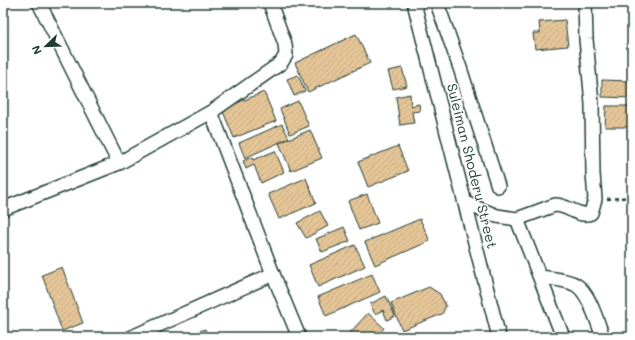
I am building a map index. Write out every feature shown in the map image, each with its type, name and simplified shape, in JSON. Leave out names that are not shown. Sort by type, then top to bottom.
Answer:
[{"type":"street","points":[[39,3],[119,163]]},
{"type":"street","points":[[3,209],[119,163],[212,112],[281,62],[286,55],[285,44],[270,3]]},
{"type":"street","name":"Suleiman Shoderu Street","points":[[414,3],[498,337]]},
{"type":"street","points":[[437,3],[460,68],[498,186]]},
{"type":"street","points":[[465,203],[497,216],[517,218],[555,205],[561,205],[576,212],[587,214],[591,213],[593,210],[595,199],[593,174],[592,104],[586,39],[585,3]]},
{"type":"street","points":[[212,112],[273,274],[299,337]]},
{"type":"street","points":[[517,218],[563,337]]},
{"type":"street","points":[[132,337],[273,274]]},
{"type":"street","points":[[540,278],[567,282],[578,286],[588,299],[603,337]]},
{"type":"path","points":[[595,199],[632,198]]},
{"type":"building","points":[[629,4],[632,4],[632,38],[628,38]]},
{"type":"building","points":[[565,20],[568,46],[535,49],[533,33],[540,33],[539,22]]},
{"type":"building","points":[[356,34],[370,63],[308,92],[295,63]]},
{"type":"building","points":[[402,68],[407,86],[393,89],[388,71]]},
{"type":"building","points":[[298,75],[305,91],[294,96],[287,79]]},
{"type":"building","points":[[602,80],[631,81],[631,98],[602,97]]},
{"type":"building","points":[[264,92],[276,121],[234,138],[222,109]]},
{"type":"building","points":[[410,94],[411,106],[419,104],[420,111],[412,112],[414,123],[400,125],[396,97]]},
{"type":"building","points":[[298,101],[309,126],[290,134],[280,109]]},
{"type":"building","points":[[606,106],[632,106],[632,127],[605,127]]},
{"type":"building","points":[[282,124],[289,138],[245,158],[239,143]]},
{"type":"building","points":[[310,130],[322,158],[291,171],[279,143]]},
{"type":"building","points":[[398,146],[408,171],[368,187],[358,162]]},
{"type":"building","points":[[275,151],[284,172],[261,183],[254,165],[246,169],[243,161],[252,157],[253,160]]},
{"type":"building","points":[[306,178],[316,203],[279,219],[268,194]]},
{"type":"building","points":[[367,194],[378,223],[359,230],[348,201]]},
{"type":"building","points":[[320,211],[328,226],[306,238],[297,223]]},
{"type":"building","points":[[420,219],[430,241],[375,265],[365,242]]},
{"type":"building","points":[[344,227],[350,241],[322,252],[316,239]]},
{"type":"building","points":[[355,245],[365,266],[318,287],[309,265]]},
{"type":"building","points":[[62,267],[83,323],[62,331],[42,275]]},
{"type":"building","points":[[372,274],[380,292],[326,316],[318,297]]},
{"type":"building","points":[[429,287],[440,294],[446,306],[442,314],[402,330],[391,303]]},
{"type":"building","points":[[386,296],[395,316],[387,320],[383,310],[375,314],[370,304]]},
{"type":"building","points":[[368,313],[384,328],[376,337],[346,337]]},
{"type":"building","points":[[205,329],[208,337],[183,337]]}]
